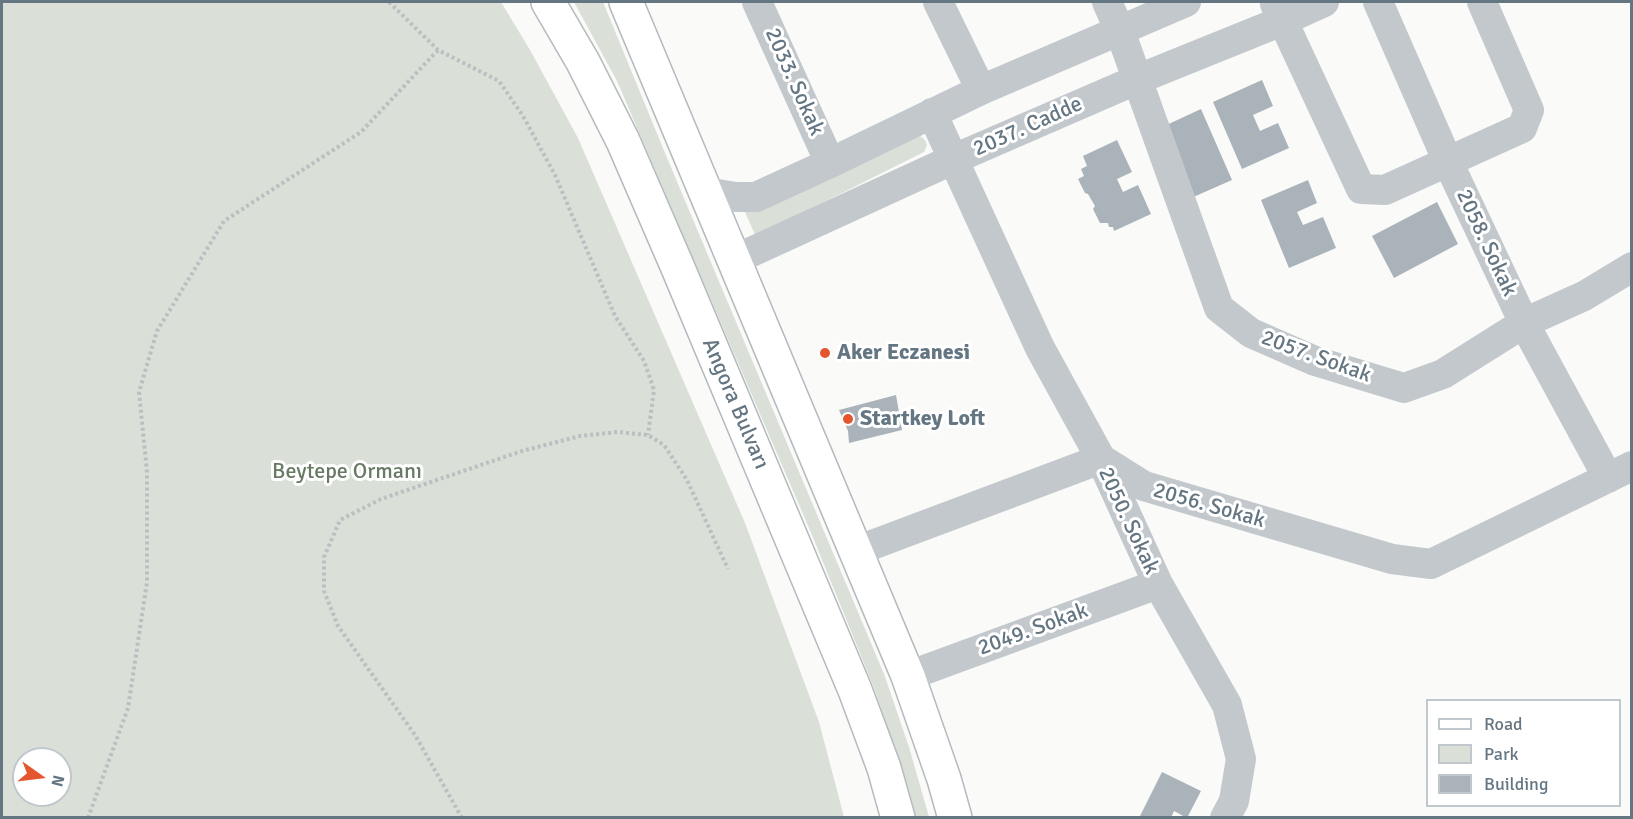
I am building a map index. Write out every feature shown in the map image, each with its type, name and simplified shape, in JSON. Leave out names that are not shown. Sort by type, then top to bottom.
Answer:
[{"type":"main road","name":"Angora Bulvarı","points":[[548,2],[583,62],[618,131],[678,268],[855,690],[884,768],[898,818]]},
{"type":"main road","points":[[627,2],[908,676],[944,779],[955,818]]},
{"type":"street","name":"2033. Sokak","points":[[758,2],[830,163]]},
{"type":"street","points":[[938,2],[981,90]]},
{"type":"street","name":"2057. Sokak","points":[[1107,2],[1120,32],[1219,308],[1251,333],[1315,361],[1404,388],[1443,374],[1524,323],[1584,296],[1632,267]]},
{"type":"street","points":[[705,192],[736,197],[756,197],[981,90],[1186,2]]},
{"type":"street","name":"2037. Cadde","points":[[736,259],[954,159],[1136,80],[1278,11],[1324,2]]},
{"type":"street","name":"2058. Sokak","points":[[1378,2],[1448,162],[1524,323],[1620,472]]},
{"type":"street","points":[[1278,11],[1361,189],[1385,190],[1522,128],[1529,110],[1482,2]]},
{"type":"street","name":"2056. Sokak","points":[[932,113],[1040,348],[1101,459],[1144,486],[1392,559],[1431,564],[1620,472]]},
{"type":"street","name":"2050. Sokak","points":[[856,551],[1101,459],[1158,584],[1227,705],[1242,759],[1234,801],[1225,818]]},
{"type":"street","name":"2049. Sokak","points":[[908,676],[1158,584]]},
{"type":"path","points":[[389,2],[438,50],[498,81],[523,116],[555,175],[615,316],[644,361],[654,390],[648,435]]},
{"type":"path","points":[[88,818],[128,708],[147,582],[147,472],[139,392],[157,331],[224,221],[361,132],[438,50]]},
{"type":"path","points":[[462,818],[415,735],[338,626],[324,591],[324,557],[340,520],[381,499],[522,451],[580,436],[617,432],[648,435],[664,445],[687,480],[728,569]]},
{"type":"green space","name":"Beytepe Ormanı","points":[[2,2],[501,2],[578,138],[745,523],[819,722],[844,817],[2,817]]},
{"type":"green space","points":[[574,2],[603,2],[884,674],[909,747],[929,817],[915,817],[874,688],[812,535],[617,81]]},
{"type":"green space","points":[[920,136],[927,145],[924,152],[790,219],[757,239],[744,210]]},
{"type":"building","points":[[1262,80],[1273,106],[1253,115],[1260,131],[1278,123],[1289,148],[1242,169],[1213,102]]},
{"type":"building","points":[[1201,109],[1232,180],[1191,198],[1160,128]]},
{"type":"building","points":[[1117,140],[1132,172],[1117,179],[1123,192],[1138,185],[1151,214],[1114,231],[1108,223],[1100,223],[1093,209],[1095,206],[1078,179],[1084,176],[1081,169],[1087,166],[1083,156]]},
{"type":"building","points":[[1308,180],[1317,203],[1297,212],[1303,225],[1323,217],[1336,248],[1289,268],[1261,200]]},
{"type":"building","points":[[1437,202],[1458,244],[1394,278],[1372,236]]},
{"type":"building","points":[[896,395],[902,430],[849,443],[848,431],[839,410]]},
{"type":"building","points":[[1162,772],[1201,791],[1187,818],[1174,811],[1171,818],[1139,818]]},
{"type":"place","name":"Aker Eczanesi","points":[[825,353]]},
{"type":"place","name":"Startkey Loft","points":[[848,419]]}]
